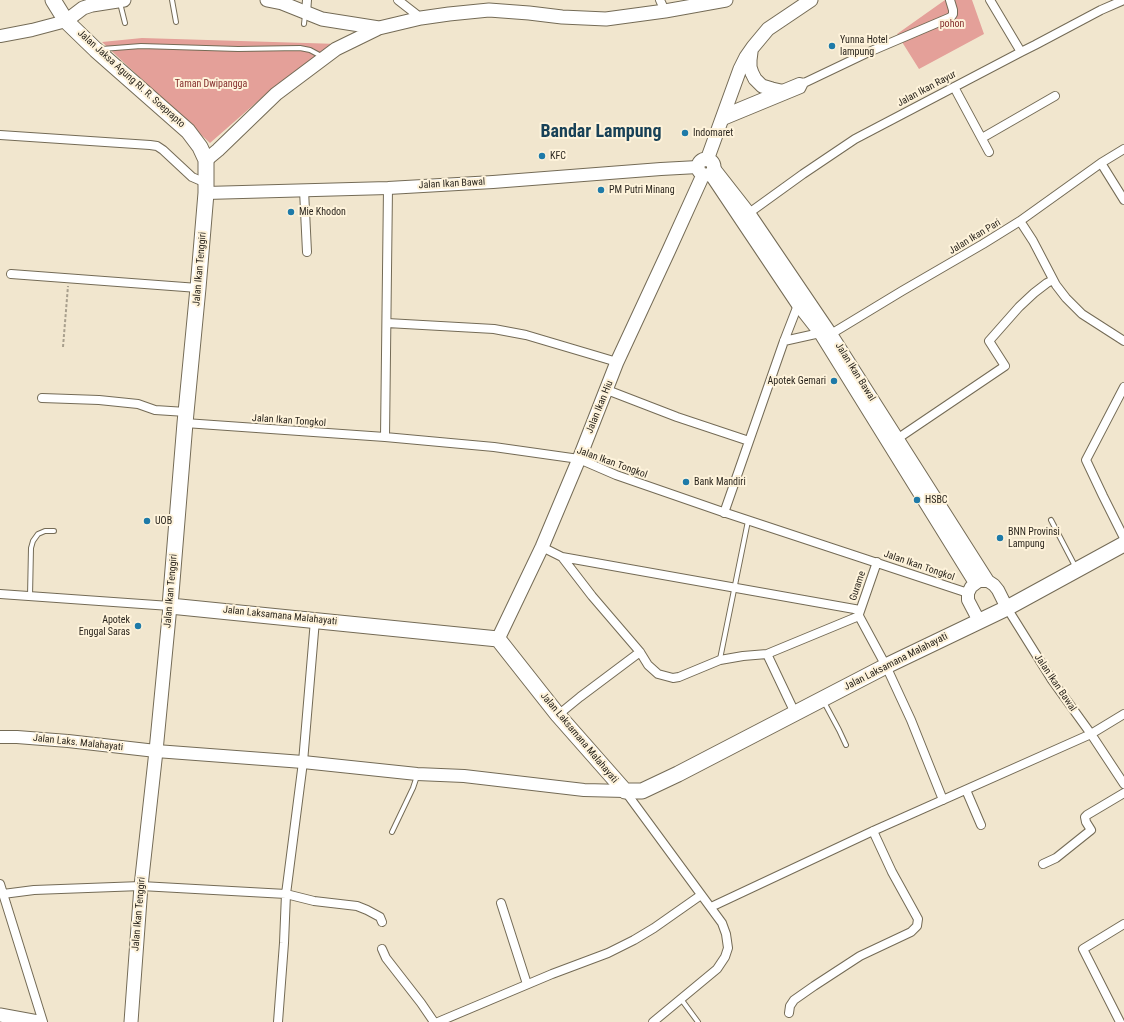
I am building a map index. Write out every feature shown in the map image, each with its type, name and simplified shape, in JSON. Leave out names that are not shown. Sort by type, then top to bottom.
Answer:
[{"type":"highway","name":"Jalan Jaksa Agung RI. R. Soeprapto","points":[[53,0],[66,21],[96,50],[188,131],[200,147],[206,160]]},
{"type":"highway","name":"Jalan Ikan Tenggiri","points":[[170,606],[185,418],[198,288],[206,188],[206,160]]},
{"type":"highway","name":"Jalan Laksamana Malahayati","points":[[170,606],[498,639],[558,715],[625,791],[642,791],[678,774],[886,666],[1008,608],[1123,545]]},
{"type":"main road","points":[[66,21],[83,8],[92,4],[121,0]]},
{"type":"main road","points":[[267,0],[283,1],[322,19],[379,28]]},
{"type":"main road","points":[[206,160],[276,94],[336,49],[379,28],[420,18],[489,10],[562,17],[606,19],[663,6],[724,0]]},
{"type":"main road","name":"Jalan Ikan Hiu","points":[[498,639],[542,547],[579,459],[617,362],[706,168],[740,69],[753,47],[768,29],[811,0]]},
{"type":"main road","points":[[753,47],[750,67],[755,79],[762,86],[781,90]]},
{"type":"main road","name":"Jalan Ikan Tenggiri","points":[[131,1022],[141,886],[170,606]]},
{"type":"main road","points":[[0,1014],[38,1022]]},
{"type":"street","points":[[398,0],[420,18]]},
{"type":"street","points":[[722,118],[800,89],[804,83],[869,52],[951,17],[954,14],[954,10],[950,0]]},
{"type":"street","points":[[990,0],[1022,52]]},
{"type":"street","name":"Jalan Ikan Rayur","points":[[750,213],[803,174],[855,139],[1101,10],[1124,0]]},
{"type":"street","points":[[0,36],[32,30],[66,21]]},
{"type":"street","points":[[722,118],[799,82],[804,83]]},
{"type":"street","points":[[954,87],[990,152]]},
{"type":"street","points":[[982,138],[1055,96]]},
{"type":"street","points":[[0,136],[157,146],[206,188]]},
{"type":"street","name":"Jalan Ikan Pari","points":[[825,334],[983,244],[1101,163],[1124,149]]},
{"type":"street","points":[[1101,163],[1124,200]]},
{"type":"street","name":"Jalan Ikan Bawal","points":[[706,168],[798,305],[825,334],[897,439],[988,581],[994,584],[998,590],[1052,680],[1091,734],[1124,784]]},
{"type":"street","name":"Jalan Ikan Bawal","points":[[206,188],[304,190],[388,188],[661,169],[706,168],[750,213],[825,334],[972,588],[968,600],[979,621]]},
{"type":"street","points":[[385,437],[388,188]]},
{"type":"street","points":[[304,190],[307,252]]},
{"type":"street","points":[[1020,220],[1066,298],[1082,314],[1124,341]]},
{"type":"street","points":[[11,274],[198,288]]},
{"type":"street","points":[[897,439],[1005,366],[989,341],[1034,292],[1054,280]]},
{"type":"street","points":[[724,512],[784,340],[798,305]]},
{"type":"street","points":[[387,323],[494,329],[526,335],[617,362]]},
{"type":"street","points":[[784,340],[825,334]]},
{"type":"street","points":[[1123,545],[1103,496],[1086,460],[1124,387]]},
{"type":"street","points":[[606,390],[677,417],[749,441]]},
{"type":"street","name":"Jalan Ikan Tongkol","points":[[42,398],[99,400],[130,403],[185,418],[494,447],[579,459],[616,475],[748,521],[877,562],[972,588]]},
{"type":"street","points":[[542,547],[562,557],[860,613]]},
{"type":"street","points":[[562,557],[592,596],[640,652],[648,665],[658,674],[673,678],[679,677],[720,660],[767,654],[860,613]]},
{"type":"street","name":"Gurame","points":[[860,613],[877,562]]},
{"type":"street","points":[[972,588],[979,581],[988,581]]},
{"type":"street","name":"Jalan Laksamana Malahayati","points":[[0,594],[170,606]]},
{"type":"street","points":[[860,613],[911,720],[943,800]]},
{"type":"street","points":[[278,1022],[286,894],[303,762],[315,620]]},
{"type":"street","points":[[558,715],[640,652]]},
{"type":"street","points":[[767,654],[795,713]]},
{"type":"street","points":[[711,907],[873,831],[1091,734],[1124,714]]},
{"type":"street","name":"Jalan Laks. Malahayati","points":[[0,737],[68,741],[156,752],[303,762],[417,774],[464,776],[584,790],[625,791]]},
{"type":"street","points":[[966,790],[981,825]]},
{"type":"street","points":[[625,791],[722,923],[726,934],[728,948],[725,958],[717,969],[653,1022]]},
{"type":"street","points":[[1043,864],[1056,858],[1091,830],[1086,822],[1085,817],[1087,815],[1124,792]]},
{"type":"street","points":[[789,1013],[790,1006],[794,1000],[814,986],[860,956],[911,932],[917,926],[918,919],[892,872],[873,831]]},
{"type":"street","points":[[0,884],[43,1022]]},
{"type":"street","points":[[3,894],[34,890],[141,886],[286,894],[314,901],[357,906],[380,917],[382,922]]},
{"type":"street","points":[[438,1022],[527,984],[608,953],[654,928],[701,896]]},
{"type":"street","points":[[501,903],[527,984]]},
{"type":"street","points":[[1120,1022],[1083,949],[1124,924]]},
{"type":"street","points":[[382,949],[386,958],[434,1022]]},
{"type":"lane","points":[[121,0],[125,23]]},
{"type":"lane","points":[[172,0],[176,22]]},
{"type":"lane","points":[[96,50],[141,46],[238,49],[300,48],[318,53],[325,58]]},
{"type":"lane","points":[[1051,520],[1077,570]]},
{"type":"lane","points":[[720,660],[748,521]]},
{"type":"lane","points":[[30,596],[31,548],[33,541],[38,534],[45,531],[54,531]]},
{"type":"lane","points":[[822,700],[846,745]]},
{"type":"lane","points":[[392,832],[413,788],[417,774]]},
{"type":"lane","points":[[681,999],[698,1022]]},
{"type":"path","points":[[63,347],[69,279]]},
{"type":"green space","name":"pohon","points":[[945,0],[972,0],[984,34],[919,69],[897,34]]},
{"type":"green space","name":"Taman Dwipangga","points":[[142,38],[339,44],[274,87],[210,143],[102,42]]},
{"type":"place","name":"Yunna Hotel lampung","points":[[832,46]]},
{"type":"place","name":"Indomaret","points":[[685,133]]},
{"type":"place","name":"KFC","points":[[542,156]]},
{"type":"place","name":"PM Putri Minang","points":[[601,190]]},
{"type":"place","name":"Mie Khodon","points":[[291,212]]},
{"type":"place","name":"Apotek Gemari","points":[[834,381]]},
{"type":"place","name":"Bank Mandiri","points":[[686,482]]},
{"type":"place","name":"HSBC","points":[[917,500]]},
{"type":"place","name":"UOB","points":[[147,521]]},
{"type":"place","name":"BNN Provinsi Lampung","points":[[1000,538]]},
{"type":"place","name":"Apotek Enggal Saras","points":[[138,626]]},
{"type":"district","name":"Bandar Lampung","points":[[601,132]]}]
